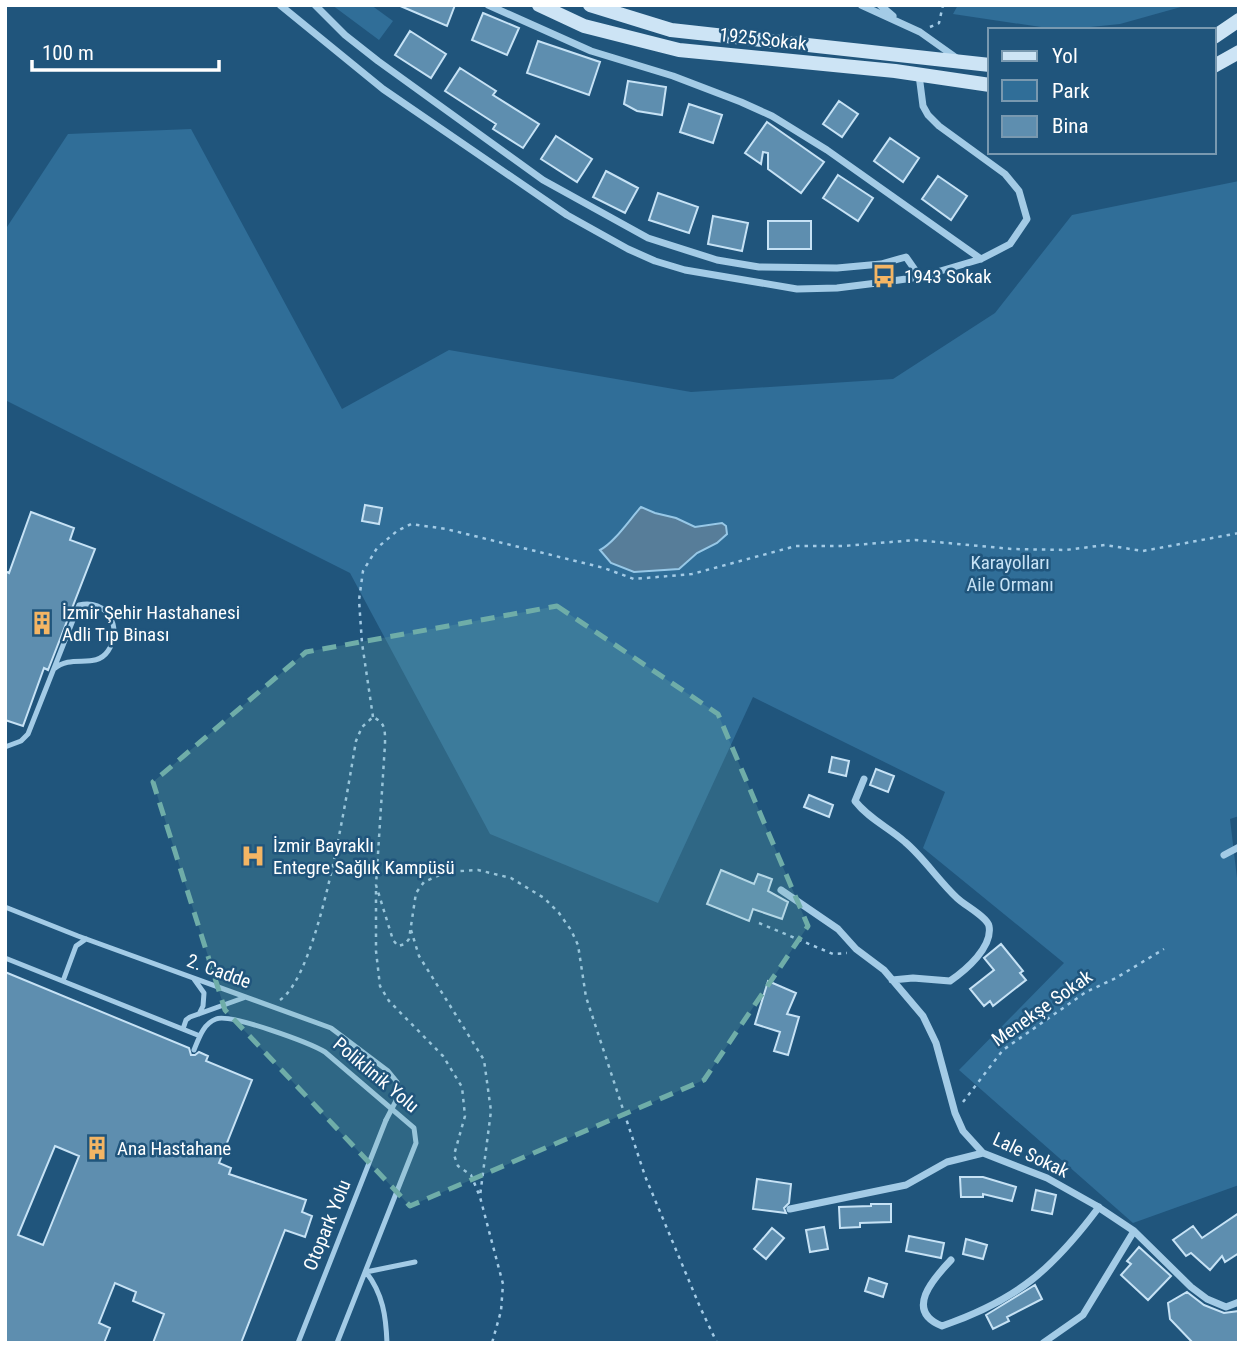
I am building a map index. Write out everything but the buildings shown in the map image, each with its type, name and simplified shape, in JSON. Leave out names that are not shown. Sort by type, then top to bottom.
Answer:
[{"type":"main road","name":"1925 Sokak","points":[[539,5],[584,26],[678,50],[988,85]]},
{"type":"main road","name":"1925 Sokak","points":[[590,5],[671,30],[988,65]]},
{"type":"main road","points":[[1216,36],[1239,20]]},
{"type":"main road","points":[[1216,65],[1239,52]]},
{"type":"street","points":[[280,5],[383,89],[566,215],[655,261],[685,270],[797,289],[837,288],[920,277],[981,258],[1010,244],[1027,219],[1019,191],[1005,174],[928,115],[923,106],[919,75]]},
{"type":"street","points":[[314,5],[345,35],[378,61],[543,180],[648,239],[737,265],[836,268],[881,264],[906,257],[920,277]]},
{"type":"street","points":[[488,5],[591,51],[673,76],[772,116],[827,150],[981,258]]},
{"type":"street","points":[[861,5],[920,32],[961,62]]},
{"type":"street","points":[[880,5],[897,20]]},
{"type":"street","points":[[864,779],[855,801],[865,814],[905,842],[957,898],[987,920],[990,928],[986,943],[966,971],[950,981],[892,979]]},
{"type":"street","points":[[1224,855],[1239,847]]},
{"type":"street","name":"Lale Sokak","points":[[781,890],[838,929],[856,949],[884,970],[923,1016],[936,1043],[955,1113],[963,1131],[983,1153],[1047,1178],[1099,1207],[1134,1231],[1191,1287],[1207,1298],[1226,1307],[1239,1302]]},
{"type":"street","points":[[790,1209],[906,1185],[947,1162],[983,1153]]},
{"type":"street","points":[[951,1260],[929,1284],[924,1301],[923,1311],[930,1321],[942,1326],[1020,1290],[1041,1274],[1077,1237],[1099,1207]]},
{"type":"street","points":[[1044,1343],[1083,1315],[1134,1231]]},
{"type":"lane","points":[[5,747],[21,741],[28,734],[79,606],[86,604],[113,619],[114,640],[108,652],[101,658],[88,662],[68,661],[54,669]]},
{"type":"lane","name":"2. Cadde","points":[[5,907],[331,1028],[388,1072],[397,1082],[399,1095]]},
{"type":"lane","points":[[63,981],[76,946],[86,939]]},
{"type":"lane","points":[[5,958],[200,1036],[194,1050]]},
{"type":"lane","points":[[193,978],[204,993],[199,1014]]},
{"type":"lane","points":[[183,1029],[186,1020],[246,997]]},
{"type":"lane","name":"Poliklinik Yolu","points":[[200,1036],[211,1022],[224,1017],[313,1045],[414,1128],[416,1143],[337,1343]]},
{"type":"lane","name":"Otopark Yolu","points":[[298,1343],[386,1120],[399,1095]]},
{"type":"lane","points":[[387,1343],[386,1318],[378,1288],[366,1272],[415,1262]]},
{"type":"path","points":[[920,32],[939,23],[943,5]]},
{"type":"path","points":[[373,717],[362,643],[359,600],[363,571],[377,548],[397,531],[411,524],[459,532],[604,568],[634,579],[692,574],[796,547],[915,540],[1012,549],[1066,550],[1105,545],[1143,551],[1239,533]]},
{"type":"path","points":[[373,717],[385,727],[386,744],[376,885],[376,951],[380,986],[389,1001],[443,1056],[462,1087],[465,1116],[454,1155],[458,1166],[471,1175],[480,1197],[503,1284],[501,1311],[492,1343]]},
{"type":"path","points":[[270,1006],[286,996],[310,949],[332,874],[356,741],[362,727],[373,717]]},
{"type":"path","points":[[376,885],[393,940],[398,946],[409,939],[416,893],[424,882],[446,872],[464,869],[512,878],[544,898],[559,913],[578,944],[586,997],[645,1176],[717,1343]]},
{"type":"path","points":[[759,923],[833,954],[844,954],[856,949]]},
{"type":"path","points":[[410,927],[419,956],[435,985],[468,1031],[484,1060],[491,1111],[480,1197]]},
{"type":"path","name":"Menekşe Sokak","points":[[955,1113],[1003,1050],[1086,992],[1116,978],[1164,949]]},
{"type":"highlighted area","points":[[557,606],[718,714],[808,926],[704,1080],[410,1206],[225,1010],[153,782],[306,652]]},
{"type":"green space","points":[[332,5],[371,5],[393,21],[379,40]]},
{"type":"green space","points":[[958,5],[1188,5],[1120,24],[1081,28],[1048,28],[953,14]]},
{"type":"green space","name":"Karayolları Aile Ormanı","points":[[191,129],[342,409],[449,350],[691,392],[893,379],[995,313],[1072,215],[1239,181],[1239,816],[1230,819],[1239,895],[1239,1185],[1133,1223],[959,1070],[1064,963],[923,848],[945,792],[753,697],[658,903],[490,834],[350,573],[5,400],[5,230],[68,134]]},
{"type":"shaded area","points":[[641,507],[695,527],[722,523],[726,526],[727,534],[717,543],[697,553],[679,569],[634,572],[611,563],[600,550]]},
{"type":"place","name":"1943 Sokak","points":[[884,276]]},
{"type":"place","name":"İzmir Şehir Hastahanesi Adli Tıp Binası","points":[[42,623]]},
{"type":"place","name":"İzmir Bayraklı Entegre Sağlık Kampüsü","points":[[253,856]]},
{"type":"place","name":"Ana Hastahane","points":[[97,1148]]}]
